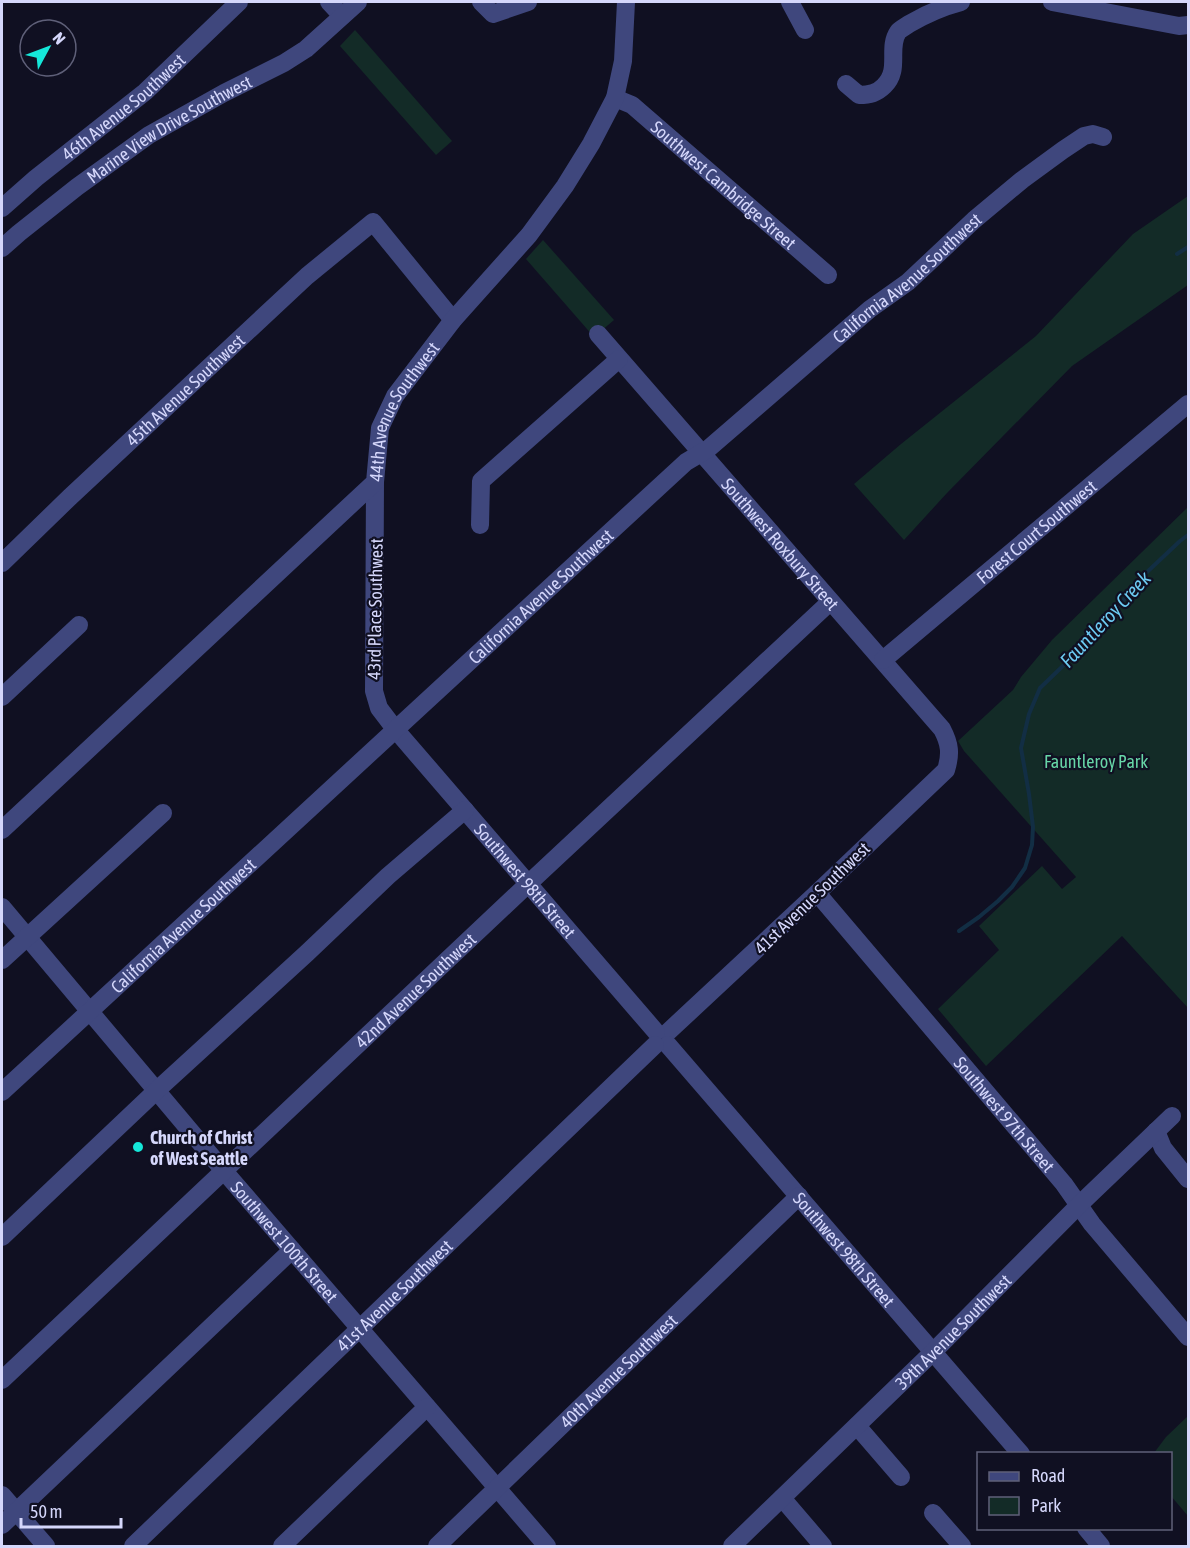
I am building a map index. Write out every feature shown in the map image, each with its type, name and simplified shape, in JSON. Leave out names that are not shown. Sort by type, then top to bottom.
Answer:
[{"type":"street","name":"46th Avenue Southwest","points":[[2,208],[36,178],[145,92],[239,2]]},
{"type":"street","points":[[329,2],[342,16],[358,2]]},
{"type":"street","points":[[481,2],[492,14],[528,2]]},
{"type":"street","name":"44th Avenue Southwest","points":[[2,830],[375,482],[380,428],[395,396],[453,320],[529,235],[591,144],[615,98],[623,61],[626,2]]},
{"type":"street","points":[[790,2],[805,30]]},
{"type":"street","points":[[846,84],[859,95],[871,95],[883,87],[891,78],[894,65],[894,41],[898,31],[925,14],[943,6],[961,2]]},
{"type":"street","points":[[1052,2],[1179,26],[1188,25]]},
{"type":"street","name":"Marine View Drive Southwest","points":[[2,248],[77,187],[149,135],[284,63],[306,48],[342,16]]},
{"type":"street","name":"Southwest Cambridge Street","points":[[615,98],[632,105],[828,275]]},
{"type":"street","name":"California Avenue Southwest","points":[[2,1092],[686,462],[708,449],[870,309],[908,282],[974,220],[1022,180],[1084,136],[1093,134],[1103,137]]},
{"type":"street","name":"45th Avenue Southwest","points":[[4,556],[307,276],[373,222],[453,320]]},
{"type":"street","name":"Southwest Roxbury Street","points":[[598,334],[942,729],[948,739],[950,759]]},
{"type":"street","points":[[480,525],[481,481],[619,359]]},
{"type":"street","name":"Forest Court Southwest","points":[[883,660],[1188,404]]},
{"type":"street","name":"43rd Place Southwest","points":[[375,482],[374,691],[379,708],[395,729]]},
{"type":"street","name":"42nd Avenue Southwest","points":[[2,1380],[831,602]]},
{"type":"street","points":[[2,697],[79,625]]},
{"type":"street","name":"Southwest 98th Street","points":[[395,729],[1019,1452]]},
{"type":"street","name":"41st Avenue Southwest","points":[[133,1546],[662,1038],[946,770],[950,759]]},
{"type":"street","points":[[2,1237],[388,876],[465,810]]},
{"type":"street","points":[[2,960],[163,813]]},
{"type":"street","name":"Southwest 97th Street","points":[[817,893],[1064,1184],[1092,1224],[1188,1337]]},
{"type":"street","name":"Southwest 100th Street","points":[[2,906],[291,1250],[547,1546]]},
{"type":"street","name":"39th Avenue Southwest","points":[[732,1546],[1172,1116]]},
{"type":"street","points":[[1156,1131],[1163,1148],[1188,1179]]},
{"type":"street","name":"40th Avenue Southwest","points":[[437,1546],[799,1196]]},
{"type":"street","points":[[2,1526],[291,1250]]},
{"type":"street","points":[[282,1546],[427,1407]]},
{"type":"street","points":[[857,1426],[901,1477]]},
{"type":"street","points":[[2,1495],[46,1546]]},
{"type":"street","points":[[782,1498],[823,1546]]},
{"type":"street","points":[[933,1513],[962,1546]]},
{"type":"street","points":[[1088,1530],[1101,1546]]},
{"type":"green space","points":[[355,30],[452,141],[436,155],[340,46]]},
{"type":"green space","points":[[1188,196],[1188,285],[1072,366],[904,540],[854,484],[1036,336],[1133,234]]},
{"type":"green space","points":[[543,240],[614,320],[594,337],[526,259]]},
{"type":"green space","name":"Fauntleroy Park","points":[[1188,507],[1188,1008],[1122,936],[986,1066],[938,1009],[999,950],[979,926],[1042,866],[1062,889],[1076,877],[964,751],[958,741],[1013,690],[1052,640]]},
{"type":"green space","points":[[1188,1416],[1188,1516],[1172,1497],[1172,1452],[1155,1452],[1166,1437]]},
{"type":"waterway","points":[[1177,254],[1188,247]]},
{"type":"waterway","name":"Fauntleroy Creek","points":[[959,931],[998,901],[1012,887],[1025,868],[1032,845],[1033,827],[1021,748],[1029,714],[1040,688],[1091,639],[1146,573],[1188,535]]},
{"type":"place","name":"Church of Christ of West Seattle","points":[[138,1147]]}]
